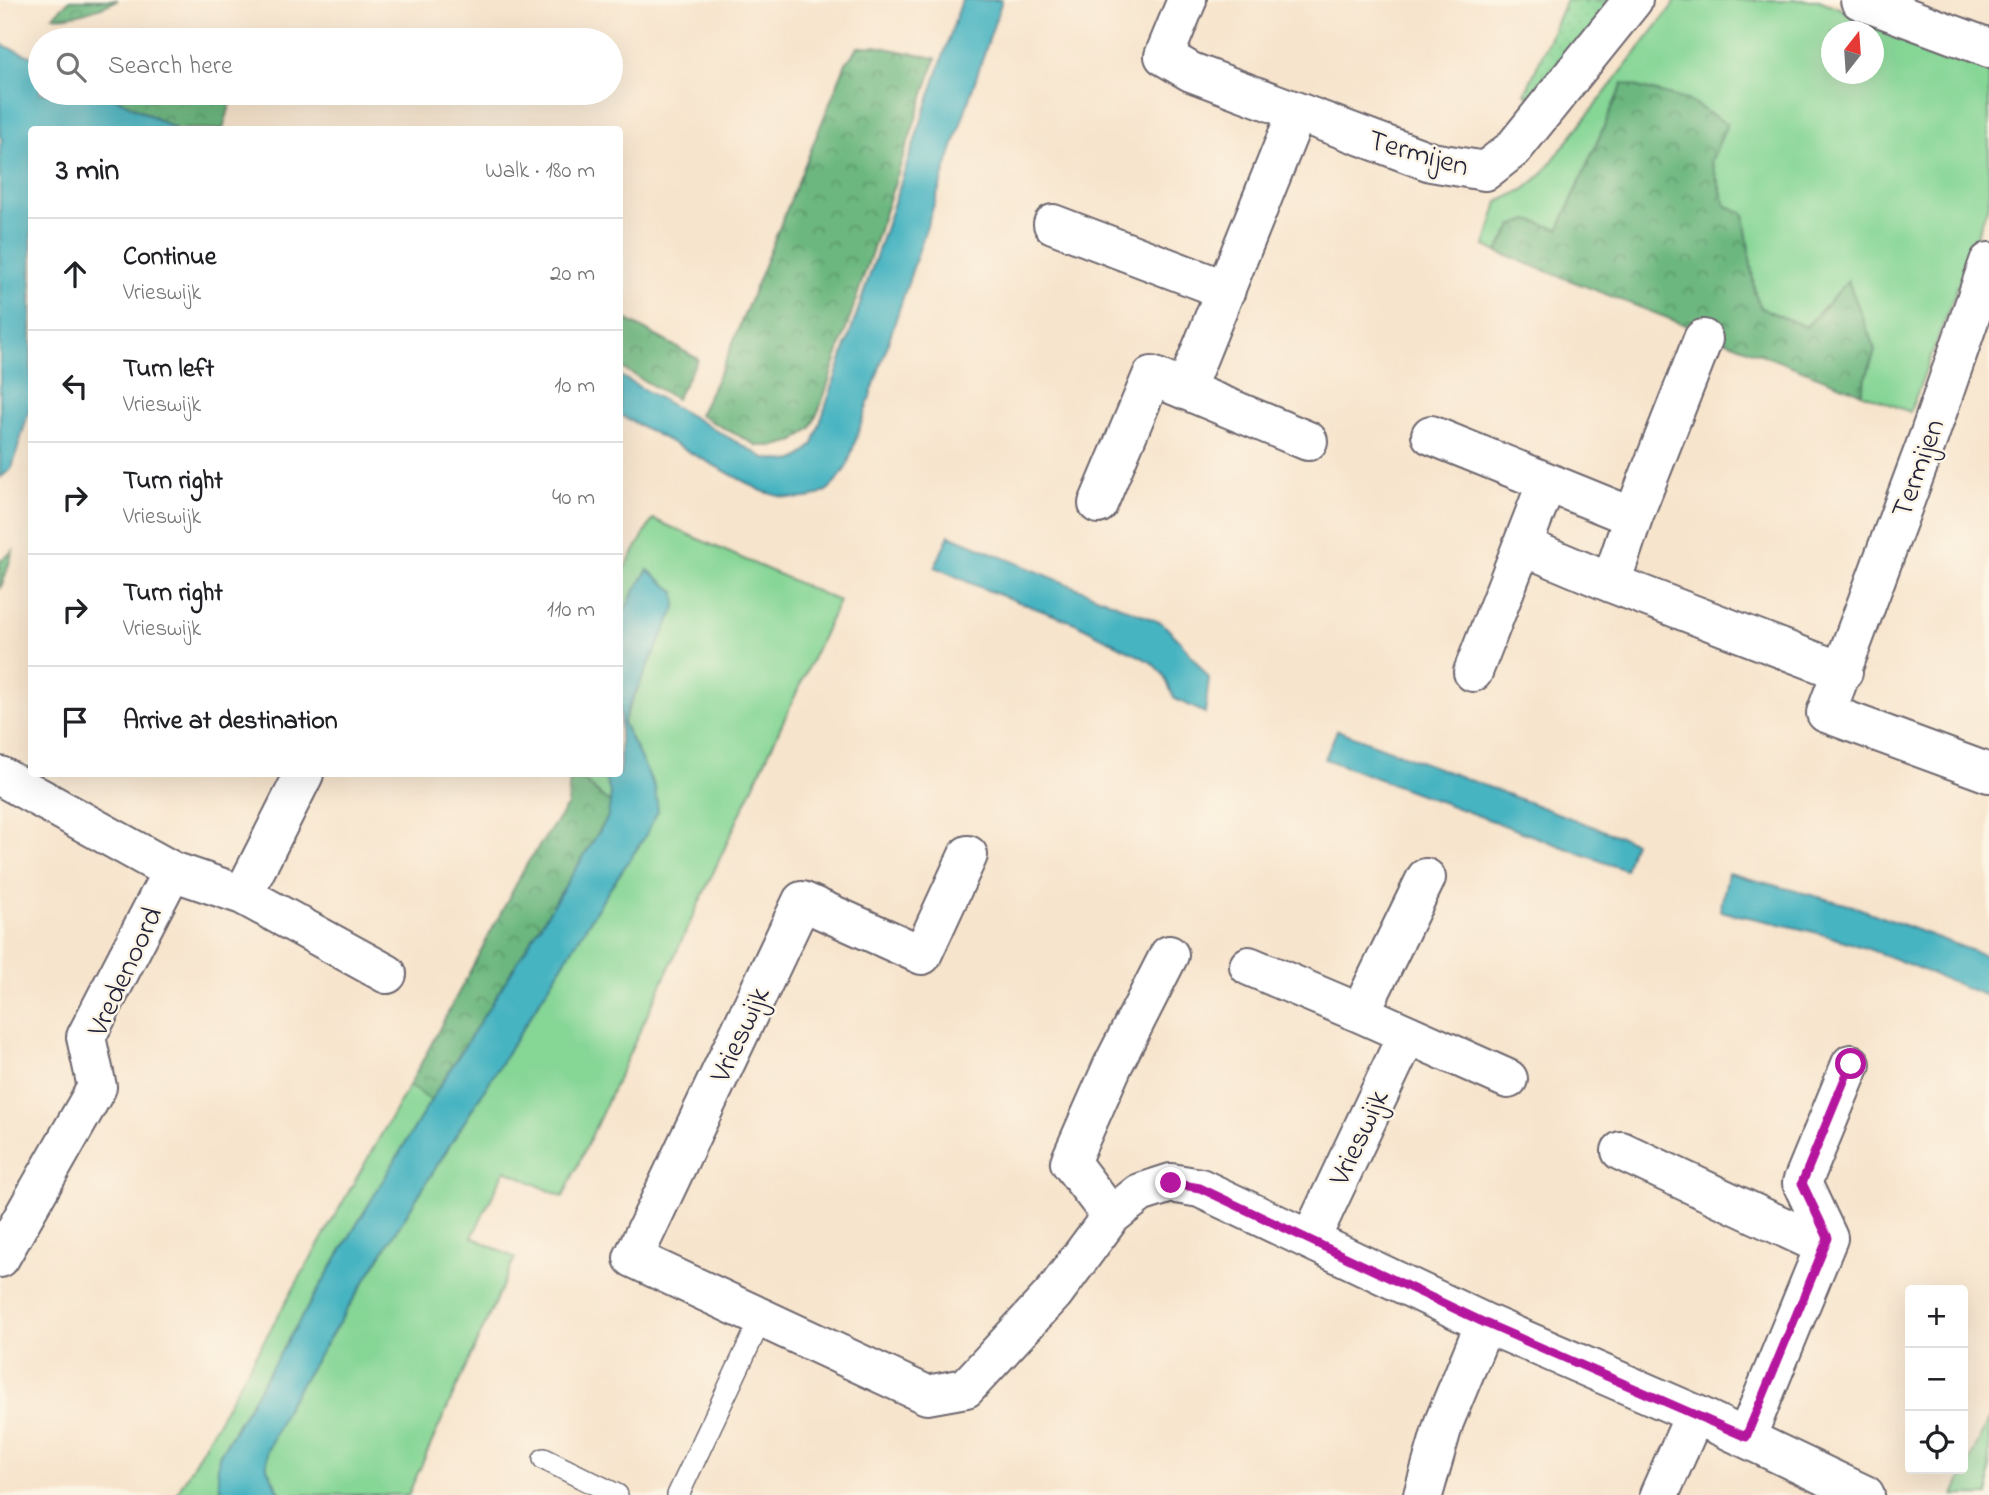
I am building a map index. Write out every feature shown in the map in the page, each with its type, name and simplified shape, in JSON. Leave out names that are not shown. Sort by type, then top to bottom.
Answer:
[{"type":"street","name":"Termijen","points":[[1187,0],[1164,56],[1191,72],[1431,162],[1485,171],[1513,149],[1633,0]]},
{"type":"street","points":[[1860,0],[1989,48]]},
{"type":"street","points":[[1185,390],[1297,112]]},
{"type":"street","points":[[1053,224],[1226,290]]},
{"type":"street","name":"Termijen","points":[[1989,262],[1929,436],[1826,713],[1989,773]]},
{"type":"street","points":[[1611,583],[1633,517],[1703,339]]},
{"type":"street","points":[[1098,504],[1152,376],[1308,441]]},
{"type":"street","points":[[1431,435],[1633,517]]},
{"type":"street","points":[[1473,672],[1546,481]]},
{"type":"street","points":[[1523,546],[1611,583],[1843,672]]},
{"type":"street","name":"Vredenoord","points":[[0,776],[172,871],[243,895],[387,974]]},
{"type":"street","points":[[243,895],[302,777]]},
{"type":"street","name":"Vrieswijk","points":[[968,855],[922,955],[803,901],[633,1258],[927,1395],[966,1388],[1054,1293],[1111,1216],[1140,1193],[1171,1183],[1200,1188],[1485,1323],[1746,1437],[1865,1495]]},
{"type":"street","name":"Vredenoord","points":[[0,1258],[97,1087],[86,1037],[172,871]]},
{"type":"street","points":[[1360,1013],[1426,878]]},
{"type":"street","points":[[1111,1216],[1070,1162],[1114,1065],[1169,956]]},
{"type":"street","points":[[1250,967],[1508,1079]]},
{"type":"street","name":"Vrieswijk","points":[[1310,1240],[1406,1035]]},
{"type":"street","points":[[1746,1437],[1828,1238],[1802,1183],[1851,1064]]},
{"type":"street","points":[[1621,1151],[1824,1247]]},
{"type":"street","points":[[1423,1495],[1444,1422],[1485,1323]]},
{"type":"street","points":[[1659,1495],[1695,1414]]},
{"type":"lane","points":[[678,1495],[761,1319]]},
{"type":"lane","points":[[544,1459],[617,1495]]},
{"type":"green space","points":[[70,0],[118,0],[77,14],[53,16]]},
{"type":"green space","points":[[1566,0],[1613,0],[1537,100],[1525,94]]},
{"type":"green space","points":[[1677,0],[1819,0],[1872,21],[1821,21],[1821,84],[1884,84],[1884,26],[1989,68],[1989,203],[1910,412],[1861,393],[1875,350],[1848,281],[1806,327],[1761,308],[1755,294],[1735,209],[1726,206],[1711,161],[1727,124],[1559,229],[1513,225],[1497,252],[1485,246],[1498,202],[1525,189],[1542,174]]},
{"type":"green space","points":[[875,46],[936,58],[821,405],[811,428],[795,441],[775,446],[758,446],[699,415],[725,362],[846,63],[858,47]]},
{"type":"green space","points":[[1623,83],[1687,100],[1727,124],[1711,161],[1726,206],[1744,214],[1755,294],[1761,308],[1806,327],[1848,281],[1875,350],[1861,393],[1497,252],[1513,225],[1529,220],[1559,229]]},
{"type":"green space","points":[[129,105],[230,105],[224,126],[170,126]]},
{"type":"green space","points":[[623,318],[698,359],[676,399],[623,369]]},
{"type":"green space","points":[[653,519],[839,601],[563,1197],[505,1170],[472,1237],[515,1258],[408,1495],[281,1495],[267,1468],[267,1451],[287,1406],[644,838],[655,788],[623,723],[675,592],[648,570],[623,615],[623,571]]},
{"type":"green space","points":[[13,551],[3,583],[0,588],[0,561]]},
{"type":"green space","points":[[570,777],[580,777],[611,804],[607,819],[431,1100],[409,1086],[528,862],[568,805]]},
{"type":"green space","points":[[580,777],[604,777],[611,790],[611,804]]},
{"type":"green space","points":[[409,1086],[431,1100],[219,1456],[220,1490],[225,1495],[176,1495]]},
{"type":"green space","points":[[1989,1418],[1989,1495],[1954,1495],[1964,1474],[1968,1474],[1968,1464]]},
{"type":"water","points":[[962,0],[1002,0],[847,466],[833,485],[817,495],[799,499],[762,491],[623,417],[623,378],[765,458],[797,459],[813,444]]},
{"type":"water","points":[[0,44],[28,55],[28,105],[129,105],[170,126],[28,126],[28,414],[12,468],[0,478],[2,139]]},
{"type":"water","points":[[949,535],[1162,623],[1209,678],[1205,713],[1175,699],[1163,674],[1151,662],[1075,623],[984,589],[935,567]]},
{"type":"water","points":[[648,570],[675,592],[676,607],[623,723],[623,615]]},
{"type":"water","points":[[623,723],[655,788],[658,811],[644,838],[287,1406],[267,1451],[267,1468],[281,1495],[225,1495],[219,1482],[219,1456],[431,1100],[607,819],[610,806],[608,786],[604,777],[623,777]]},
{"type":"water","points":[[1337,730],[1634,842],[1625,870],[1325,759]]},
{"type":"water","points":[[1728,873],[1853,906],[1989,957],[1989,997],[1836,938],[1720,911]]},
{"type":"route","points":[[1171,1183],[1200,1188],[1485,1323],[1746,1437],[1828,1238],[1802,1183],[1851,1064]]}]
